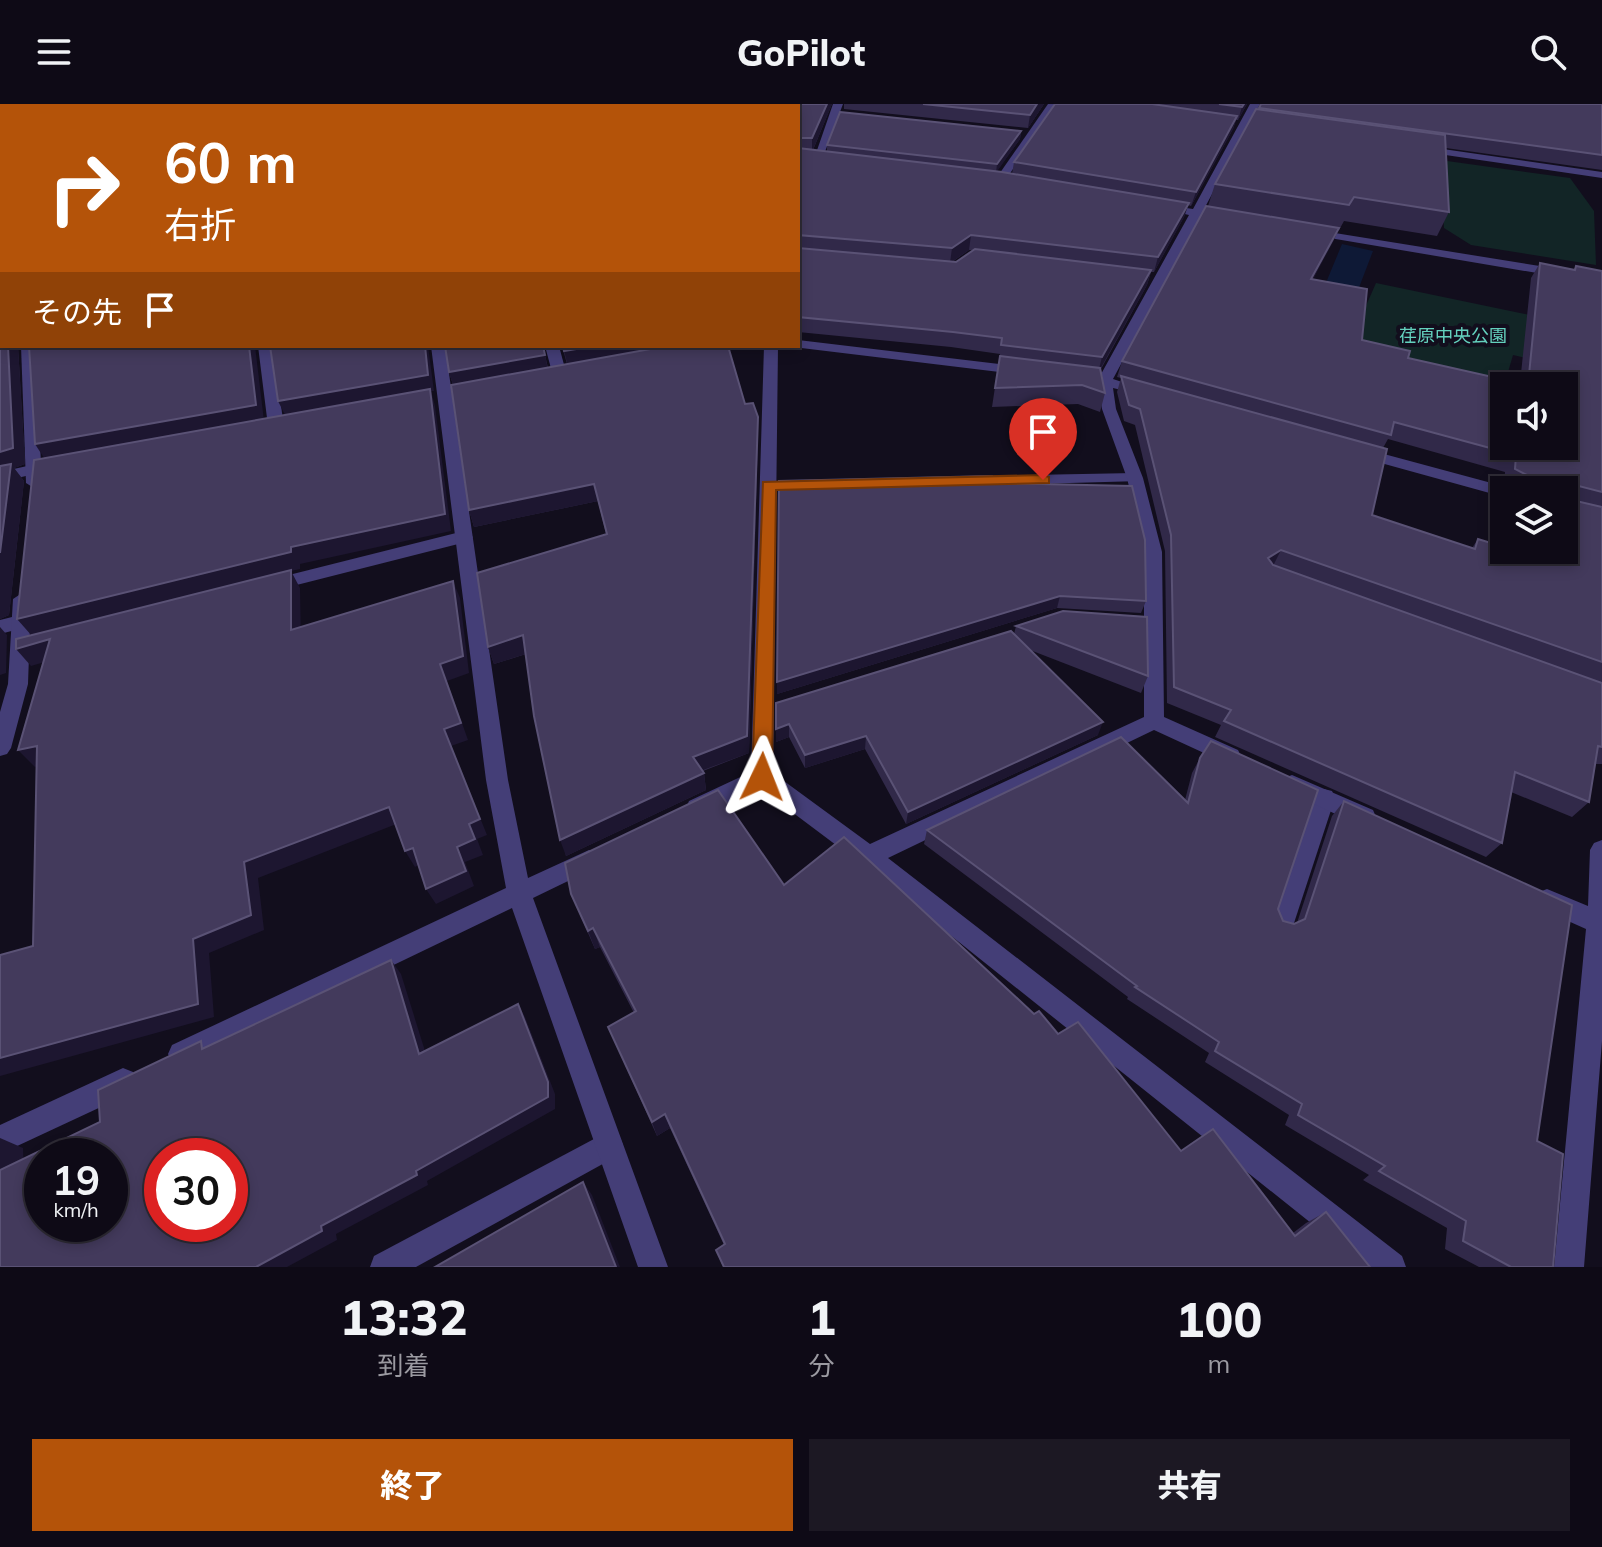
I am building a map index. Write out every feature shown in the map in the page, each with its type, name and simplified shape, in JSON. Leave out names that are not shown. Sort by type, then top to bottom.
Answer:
[{"type":"street","points":[[1000,180],[1053,104]]},
{"type":"street","points":[[1154,721],[1145,624],[1153,552],[1135,478],[1109,409],[1105,381],[1255,104]]},
{"type":"street","points":[[833,158],[813,157],[836,109],[850,115]]},
{"type":"street","points":[[1228,123],[1259,127]]},
{"type":"street","points":[[1017,132],[1032,134]]},
{"type":"street","points":[[1415,148],[1602,175]]},
{"type":"street","points":[[985,178],[1016,182]]},
{"type":"street","points":[[1153,206],[1245,221]]},
{"type":"street","points":[[1292,229],[1602,280]]},
{"type":"street","points":[[1147,278],[1162,280]]},
{"type":"street","points":[[800,344],[1105,381],[1151,394]]},
{"type":"street","points":[[28,348],[36,469],[33,501]]},
{"type":"street","points":[[265,348],[276,426]]},
{"type":"street","points":[[438,348],[497,780],[519,893],[653,1267]]},
{"type":"street","points":[[553,348],[560,376]]},
{"type":"street","points":[[762,777],[771,707],[776,485],[771,348]]},
{"type":"street","points":[[1335,445],[1490,488]]},
{"type":"street","points":[[0,477],[70,463]]},
{"type":"street","points":[[944,482],[1135,478]]},
{"type":"street","points":[[250,591],[464,537]]},
{"type":"street","points":[[0,748],[28,647],[20,622],[25,577]]},
{"type":"street","points":[[0,627],[20,622]]},
{"type":"street","points":[[868,856],[1154,721],[1381,824]]},
{"type":"street","points":[[676,818],[762,777]]},
{"type":"street","points":[[762,777],[868,856],[1391,1267]]},
{"type":"street","points":[[1282,923],[1324,798]]},
{"type":"street","points":[[1569,1267],[1600,924],[1602,850]]},
{"type":"street","points":[[0,1140],[605,852]]},
{"type":"street","points":[[1526,890],[1600,924]]},
{"type":"street","points":[[385,1267],[609,1145]]},
{"type":"green space","points":[[1440,160],[1570,178],[1594,211],[1596,265],[1471,245],[1444,228]]},
{"type":"green space","name":"荏原中央公園","points":[[1376,283],[1602,330],[1602,375],[1513,355],[1508,372],[1490,372],[1490,383],[1347,349]]},
{"type":"water","points":[[1342,244],[1373,251],[1355,298],[1323,290]]},
{"type":"building","points":[[800,104],[827,104],[812,138],[800,138]]},
{"type":"building","points":[[923,104],[1037,104],[1030,115]]},
{"type":"building","points":[[1055,104],[1152,104],[1237,116],[1196,192],[1014,162]]},
{"type":"building","points":[[1261,104],[1602,104],[1602,155],[1259,108]]},
{"type":"building","points":[[1256,109],[1445,135],[1449,212],[1354,197],[1349,205],[1215,184]]},
{"type":"building","points":[[840,112],[1021,131],[997,164],[827,145]]},
{"type":"building","points":[[800,148],[1002,172],[1189,203],[1158,257],[971,235],[952,248],[800,235]]},
{"type":"building","points":[[1206,206],[1339,228],[1311,279],[1367,289],[1362,340],[1410,351],[1408,358],[1490,376],[1490,448],[1394,422],[1391,435],[1122,361]]},
{"type":"building","points":[[800,248],[956,262],[975,249],[1151,270],[1102,357],[1001,345],[1002,338],[800,317]]},
{"type":"building","points":[[1540,263],[1575,270],[1576,266],[1602,271],[1602,492],[1578,486],[1578,476],[1522,476],[1525,474],[1515,469],[1516,460],[1578,460],[1578,372],[1529,372]]},
{"type":"building","points":[[0,348],[8,348],[13,448],[0,452]]},
{"type":"building","points":[[29,348],[249,348],[256,405],[35,444]]},
{"type":"building","points":[[270,348],[425,348],[428,375],[278,401]]},
{"type":"building","points":[[445,348],[543,348],[545,355],[449,372]]},
{"type":"building","points":[[656,348],[729,348],[745,404],[753,403],[758,417],[747,736],[693,757],[704,773],[560,840],[534,716],[523,635],[488,647],[477,573],[607,534],[594,484],[469,510],[451,385]]},
{"type":"building","points":[[1000,356],[1100,368],[1105,393],[1082,385],[995,388]]},
{"type":"building","points":[[1121,376],[1387,449],[1372,515],[1475,549],[1478,539],[1490,543],[1490,564],[1578,564],[1578,501],[1602,507],[1602,662],[1281,550],[1268,558],[1273,565],[1602,683],[1602,747],[1598,746],[1589,802],[1515,772],[1502,843],[1224,721],[1231,710],[1174,687],[1171,535],[1140,409],[1129,405]]},
{"type":"building","points":[[430,389],[445,514],[291,547],[291,552],[17,619],[34,460]]},
{"type":"building","points":[[11,464],[0,553],[0,466]]},
{"type":"building","points":[[992,476],[994,483],[1132,486],[1145,540],[1146,601],[1060,596],[777,682],[779,481]]},
{"type":"building","points":[[291,570],[291,630],[453,581],[463,656],[440,664],[461,723],[444,729],[480,819],[469,824],[475,839],[457,847],[466,871],[426,889],[413,848],[405,851],[389,807],[244,862],[251,915],[193,939],[198,1004],[0,1058],[0,955],[33,946],[37,746],[18,750],[50,639],[16,649],[16,639]]},
{"type":"building","points":[[1063,611],[1147,617],[1148,676],[1016,626]]},
{"type":"building","points":[[1011,631],[1103,722],[908,812],[866,736],[805,755],[789,724],[776,729],[776,703]]},
{"type":"building","points":[[1121,737],[1188,803],[1200,758],[1211,741],[1318,790],[1278,909],[1283,921],[1294,924],[1305,919],[1344,801],[1572,905],[1537,1141],[1563,1154],[1553,1267],[1511,1267],[1463,1241],[1466,1221],[1379,1171],[1385,1166],[1298,1115],[1302,1104],[1215,1051],[1219,1042],[1135,987],[927,830]]},
{"type":"building","points":[[718,790],[784,885],[844,837],[1034,1014],[1039,1011],[1058,1034],[1078,1022],[1181,1151],[1213,1129],[1295,1236],[1326,1212],[1370,1267],[724,1267],[716,1250],[725,1244],[665,1114],[652,1122],[608,1027],[636,1011],[593,928],[588,931],[571,894],[565,863]]},
{"type":"building","points":[[391,960],[419,1054],[518,1004],[548,1082],[548,1097],[416,1171],[417,1175],[321,1226],[322,1231],[256,1267],[0,1267],[0,1170],[24,1158],[24,1242],[128,1242],[128,1138],[67,1138],[100,1122],[98,1090],[201,1041],[202,1049]]},
{"type":"building","points":[[583,1182],[616,1267],[435,1267]]},
{"type":"route","points":[[762,777],[768,485],[1043,480]]}]
